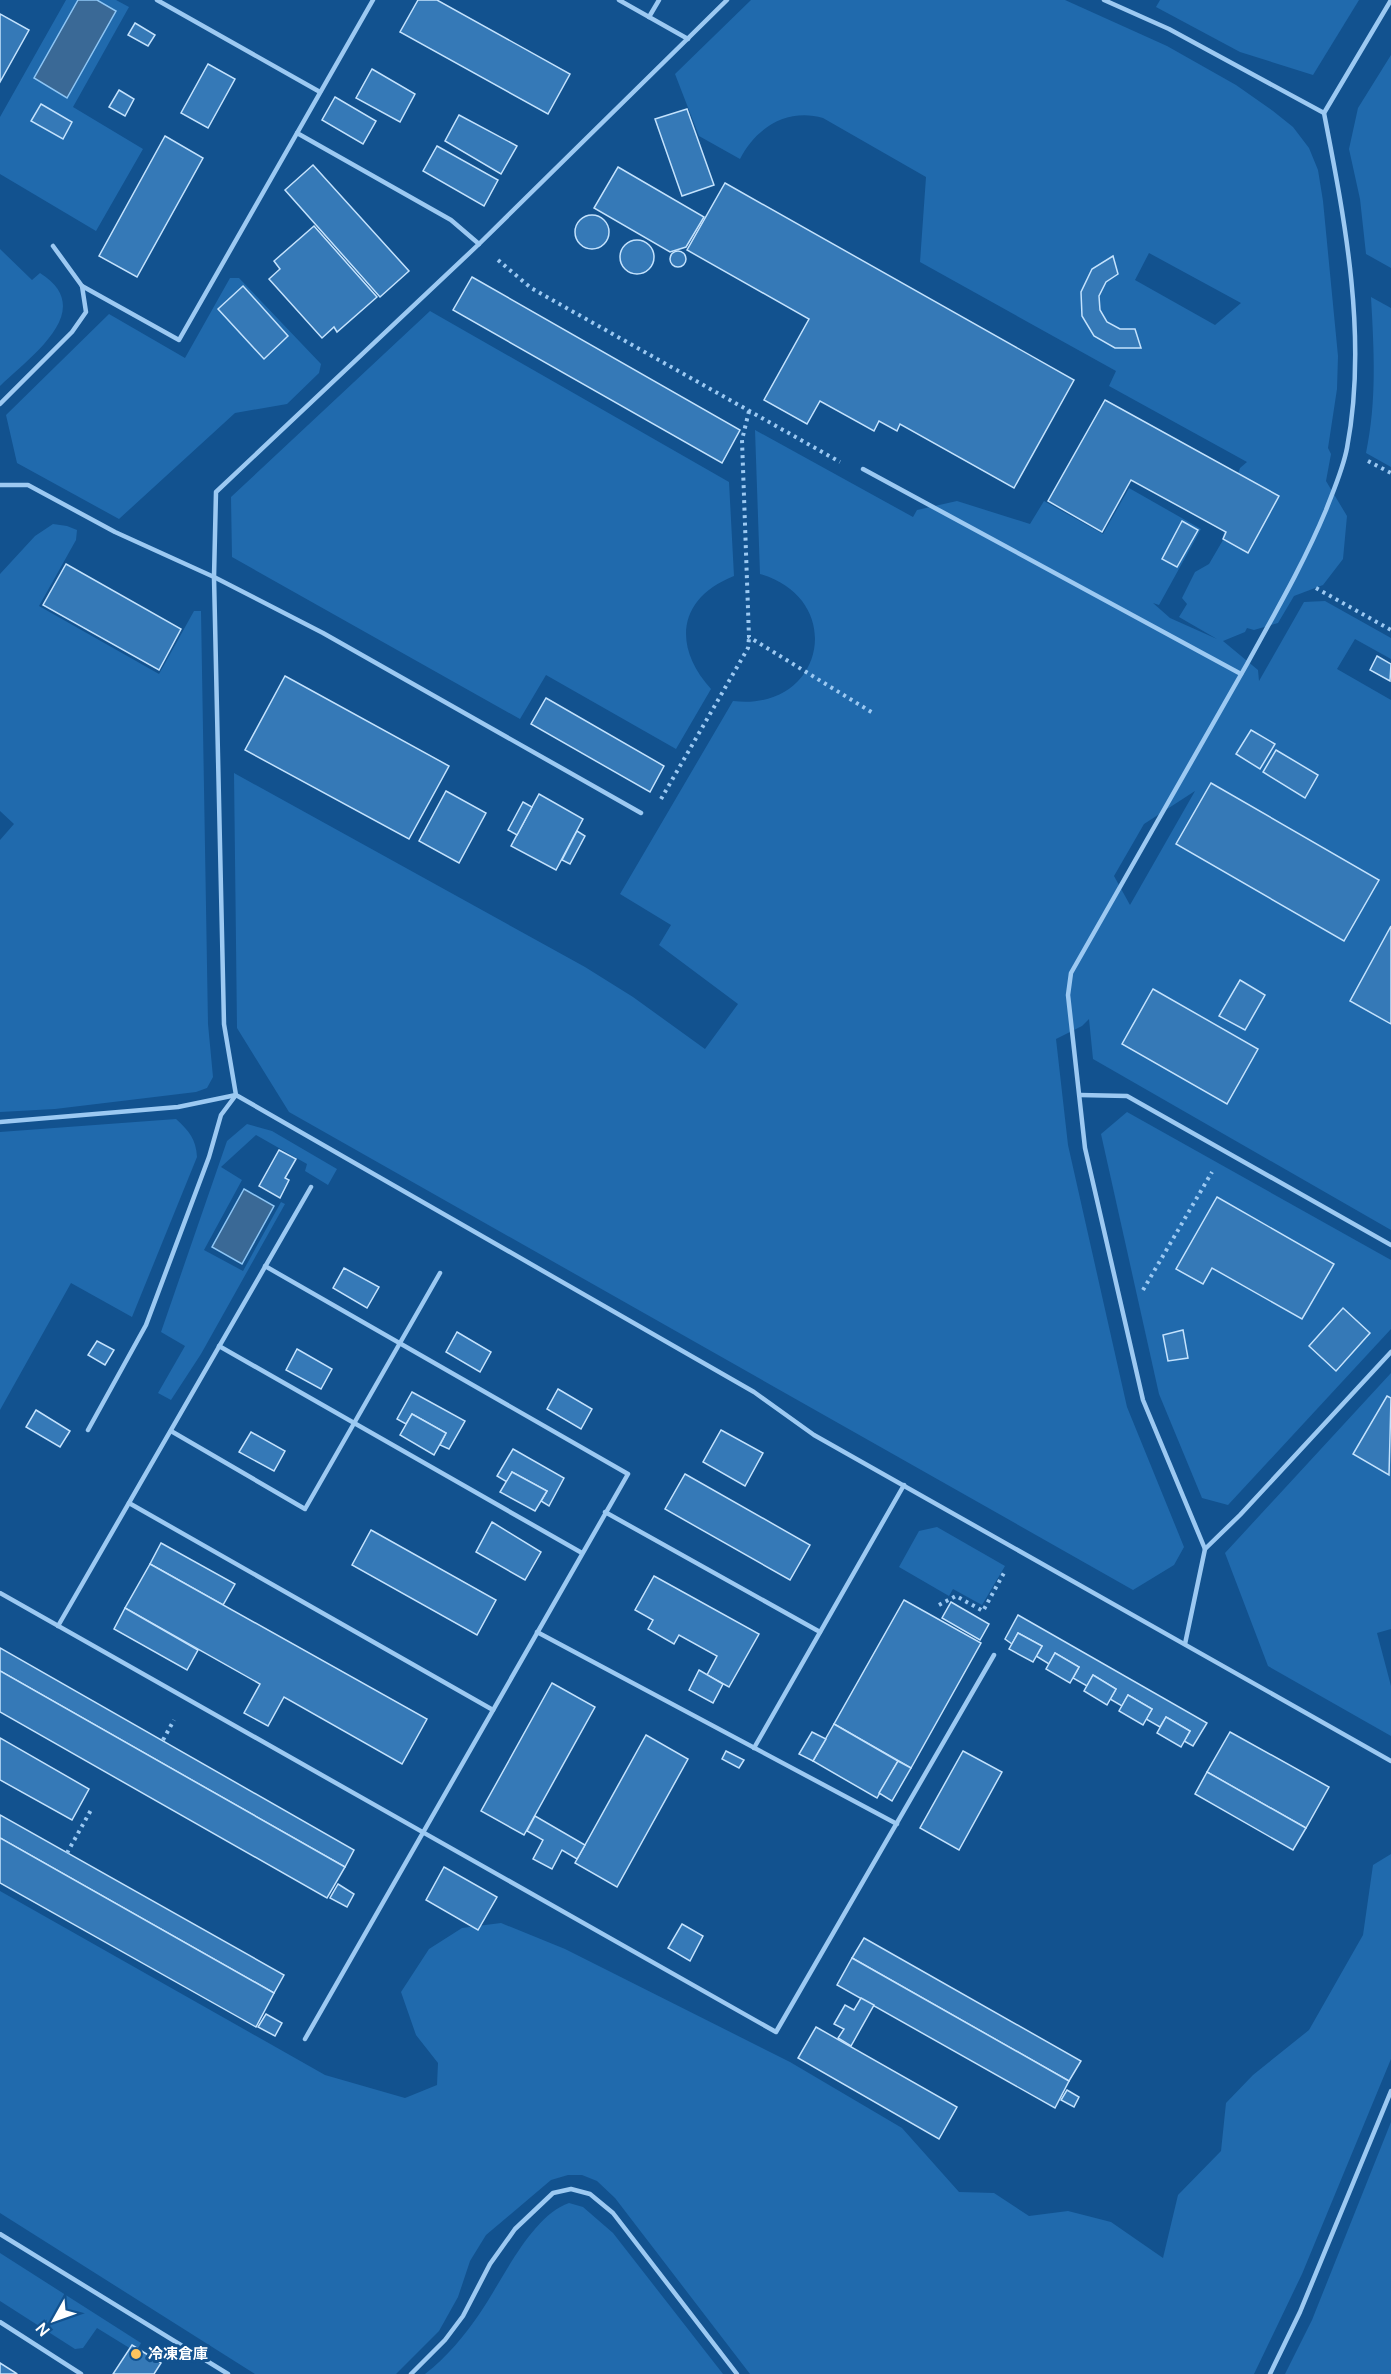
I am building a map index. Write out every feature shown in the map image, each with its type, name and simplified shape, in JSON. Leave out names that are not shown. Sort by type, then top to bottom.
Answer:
[{"type":"lane","points":[[157,0],[320,92]]},
{"type":"lane","points":[[53,246],[82,286],[180,340],[373,0]]},
{"type":"lane","points":[[619,0],[688,39]]},
{"type":"lane","points":[[649,17],[659,0]]},
{"type":"lane","points":[[88,1430],[146,1325],[209,1157],[221,1115],[236,1095],[224,1024],[214,577],[216,492],[479,244],[727,0]]},
{"type":"lane","points":[[1104,0],[1169,29],[1324,113]]},
{"type":"lane","points":[[1205,1549],[1143,1400],[1085,1148],[1068,994],[1071,973],[1296,576],[1339,479],[1347,449],[1353,409],[1355,359],[1350,277],[1324,113],[1391,0]]},
{"type":"lane","points":[[297,133],[451,220],[479,244]]},
{"type":"lane","points":[[0,404],[72,332],[82,319],[86,312],[82,286]]},
{"type":"lane","points":[[863,469],[1241,674]]},
{"type":"lane","points":[[0,485],[28,484],[115,532],[214,577],[323,633],[641,813]]},
{"type":"lane","points":[[0,1122],[178,1107],[236,1095],[754,1392],[814,1435],[1391,1761]]},
{"type":"lane","points":[[1080,1095],[1127,1096],[1391,1245]]},
{"type":"lane","points":[[58,1626],[311,1187]]},
{"type":"lane","points":[[265,1266],[628,1473],[305,2039]]},
{"type":"lane","points":[[171,1431],[305,1509],[440,1273]]},
{"type":"lane","points":[[219,1346],[582,1553]]},
{"type":"lane","points":[[1185,1644],[1205,1549],[1240,1515],[1391,1352]]},
{"type":"lane","points":[[754,1748],[904,1485]]},
{"type":"lane","points":[[129,1503],[493,1710]]},
{"type":"lane","points":[[605,1512],[820,1632]]},
{"type":"lane","points":[[0,1593],[776,2032],[994,1655]]},
{"type":"lane","points":[[537,1632],[897,1824]]},
{"type":"lane","points":[[1270,2374],[1300,2312],[1391,2091]]},
{"type":"lane","points":[[411,2374],[445,2340],[463,2316],[490,2264],[515,2229],[553,2193],[571,2189],[590,2194],[613,2213],[737,2374]]},
{"type":"lane","points":[[0,2234],[228,2374]]},
{"type":"lane","points":[[0,2322],[81,2374]]},
{"type":"path","points":[[479,244],[531,288],[845,466],[863,469]]},
{"type":"path","points":[[641,813],[661,800],[748,648],[750,637],[742,440],[749,411]]},
{"type":"path","points":[[1296,576],[1391,630]]},
{"type":"path","points":[[750,637],[873,713]]},
{"type":"path","points":[[1125,1321],[1224,1151]]},
{"type":"path","points":[[939,1605],[956,1596],[983,1611],[1017,1550]]},
{"type":"path","points":[[67,1852],[91,1810]]},
{"type":"shaded area","points":[[66,0],[116,0],[129,7],[73,107],[143,149],[96,231],[0,174],[0,117]]},
{"type":"shaded area","points":[[78,0],[97,0],[116,11],[67,98],[34,78]]},
{"type":"shaded area","points":[[751,0],[1065,0],[1167,46],[1236,85],[1293,127],[1309,148],[1318,170],[1338,356],[1337,389],[1328,448],[1331,454],[1326,481],[1347,516],[1343,559],[1323,585],[1294,596],[1278,623],[1254,630],[1247,628],[1245,632],[1223,641],[1258,670],[1259,681],[1304,602],[1325,601],[1391,638],[1391,659],[1355,639],[1337,669],[1391,700],[1391,1230],[1093,1059],[1089,1019],[1082,1026],[1056,1039],[1068,1145],[1127,1407],[1184,1547],[1174,1565],[1133,1590],[289,1112],[237,1028],[234,773],[585,967],[633,997],[705,1049],[738,1004],[659,945],[671,925],[620,894],[733,701],[764,700],[788,689],[805,673],[814,651],[814,629],[806,606],[788,587],[760,574],[755,430],[913,517],[917,510],[957,501],[1030,524],[1044,501],[1103,534],[1129,488],[1201,529],[1159,605],[1153,603],[1170,618],[1217,639],[1179,617],[1187,604],[1182,598],[1195,572],[1209,564],[1223,540],[1226,509],[1240,468],[1247,462],[1109,386],[1116,371],[920,262],[926,177],[823,118],[810,116],[786,118],[764,129],[740,159],[699,136],[675,74]],"holes":[[[1149,253],[1241,303],[1215,325],[1135,280]],[[1195,791],[1130,905],[1114,876],[1144,824]]]},
{"type":"shaded area","points":[[1160,0],[1359,0],[1313,75],[1240,52],[1156,7]]},
{"type":"shaded area","points":[[1391,55],[1391,268],[1366,254],[1360,199],[1349,149],[1358,108]]},
{"type":"shaded area","points":[[0,249],[32,280],[40,273],[56,287],[63,302],[61,317],[53,332],[41,347],[0,386]]},
{"type":"shaded area","points":[[230,278],[239,278],[321,364],[319,373],[287,404],[235,413],[119,519],[17,463],[6,415],[109,314],[185,358]]},
{"type":"shaded area","points":[[1371,297],[1391,308],[1391,467],[1366,453],[1373,395]]},
{"type":"shaded area","points":[[430,311],[729,482],[734,576],[715,585],[701,597],[692,610],[687,625],[686,640],[698,673],[711,689],[676,749],[546,675],[520,719],[232,557],[231,497]]},
{"type":"shaded area","points":[[53,524],[77,530],[76,540],[39,606],[159,674],[194,611],[201,611],[208,1024],[213,1077],[207,1088],[196,1092],[55,1109],[0,1112],[0,840],[14,824],[0,811],[0,574],[35,536]]},
{"type":"shaded area","points":[[1127,1112],[1391,1260],[1391,1329],[1228,1505],[1202,1498],[1159,1394],[1101,1134]]},
{"type":"shaded area","points":[[176,1119],[191,1136],[197,1157],[132,1317],[71,1283],[0,1410],[0,1132]]},
{"type":"shaded area","points":[[247,1124],[272,1131],[337,1169],[328,1185],[305,1171],[307,1164],[256,1135],[221,1167],[242,1180],[204,1250],[243,1271],[281,1202],[285,1204],[201,1354],[171,1400],[158,1393],[185,1346],[161,1332],[227,1141]]},
{"type":"shaded area","points":[[244,1189],[274,1206],[242,1264],[212,1247]]},
{"type":"shaded area","points":[[1391,1373],[1391,1629],[1377,1633],[1391,1686],[1391,1736],[1268,1666],[1225,1553]]},
{"type":"shaded area","points":[[937,1527],[1005,1566],[982,1605],[953,1589],[949,1596],[899,1567],[919,1531]]},
{"type":"shaded area","points":[[1391,1854],[1391,2059],[1302,2274],[1254,2374],[750,2374],[615,2198],[597,2181],[582,2175],[568,2175],[551,2180],[486,2235],[470,2261],[458,2297],[439,2331],[396,2374],[255,2374],[0,2213],[0,1891],[325,2075],[405,2098],[437,2085],[438,2063],[416,2035],[401,1992],[429,1949],[462,1928],[501,1923],[565,1949],[790,2062],[902,2128],[959,2192],[994,2193],[1029,2216],[1068,2211],[1111,2222],[1163,2258],[1178,2195],[1221,2151],[1226,2103],[1253,2075],[1309,2030],[1363,1935],[1373,1865]]},
{"type":"shaded area","points":[[1391,2122],[1391,2374],[1285,2374],[1312,2320]]},
{"type":"shaded area","points":[[569,2203],[583,2207],[613,2233],[723,2374],[425,2374],[448,2353],[468,2329],[530,2235],[555,2210]]},
{"type":"shaded area","points":[[0,2253],[141,2343],[136,2352],[97,2328],[83,2348],[75,2349],[0,2301]]},
{"type":"building","points":[[418,0],[437,0],[570,74],[548,114],[400,32]]},
{"type":"building","points":[[0,14],[29,30],[0,82]]},
{"type":"building","points":[[135,23],[155,35],[148,46],[128,35]]},
{"type":"building","points":[[208,64],[235,79],[208,128],[181,113]]},
{"type":"building","points":[[372,69],[415,94],[400,122],[356,98]]},
{"type":"building","points":[[119,90],[134,99],[125,116],[109,107]]},
{"type":"building","points":[[335,97],[376,121],[363,144],[322,120]]},
{"type":"building","points":[[41,104],[72,122],[63,139],[31,121]]},
{"type":"building","points":[[687,109],[714,185],[682,196],[655,119]]},
{"type":"building","points":[[459,115],[517,146],[501,174],[445,141]]},
{"type":"building","points":[[165,136],[203,158],[137,277],[99,256]]},
{"type":"building","points":[[437,146],[498,180],[484,206],[423,171]]},
{"type":"building","points":[[313,165],[409,271],[380,297],[285,190]]},
{"type":"building","points":[[618,167],[704,217],[686,247],[670,252],[594,208]]},
{"type":"building","points":[[725,183],[1074,380],[1014,488],[900,424],[897,431],[879,421],[874,431],[820,401],[807,424],[764,400],[809,319],[687,250]]},
{"type":"building","points":[[592,215],[604,220],[609,232],[604,244],[592,249],[580,244],[575,232],[580,220]]},
{"type":"building","points":[[314,226],[377,297],[337,332],[334,327],[322,338],[269,279],[280,269],[274,261]]},
{"type":"building","points":[[637,240],[649,245],[654,257],[649,269],[637,274],[625,269],[620,257],[625,245]]},
{"type":"building","points":[[675,251],[681,251],[686,259],[684,265],[675,267],[670,262],[670,256]]},
{"type":"building","points":[[1113,256],[1118,274],[1106,282],[1099,296],[1100,310],[1107,322],[1120,329],[1135,329],[1141,348],[1115,348],[1094,336],[1082,316],[1081,292],[1092,269]]},
{"type":"building","points":[[472,277],[740,430],[722,463],[453,310]]},
{"type":"building","points":[[243,286],[288,336],[264,359],[218,309]]},
{"type":"building","points":[[1105,400],[1279,496],[1248,553],[1223,539],[1226,532],[1131,480],[1102,532],[1048,501]]},
{"type":"building","points":[[1182,521],[1198,530],[1177,567],[1162,559]]},
{"type":"building","points":[[66,564],[181,629],[159,670],[43,605]]},
{"type":"building","points":[[1377,656],[1391,664],[1390,681],[1370,670]]},
{"type":"building","points":[[285,676],[449,766],[409,839],[245,750]]},
{"type":"building","points":[[546,698],[664,766],[650,792],[531,724]]},
{"type":"building","points":[[1251,730],[1275,744],[1260,769],[1236,754]]},
{"type":"building","points":[[1276,750],[1318,775],[1305,798],[1263,772]]},
{"type":"building","points":[[1211,783],[1379,880],[1344,941],[1176,844]]},
{"type":"building","points":[[446,791],[486,813],[459,863],[419,841]]},
{"type":"building","points":[[539,794],[583,819],[556,870],[511,846]]},
{"type":"building","points":[[523,802],[532,807],[517,835],[508,830]]},
{"type":"building","points":[[577,831],[585,836],[570,864],[562,860]]},
{"type":"building","points":[[1391,926],[1391,1024],[1350,1001]]},
{"type":"building","points":[[1240,980],[1265,995],[1245,1030],[1219,1016]]},
{"type":"building","points":[[1153,989],[1258,1049],[1227,1104],[1122,1044]]},
{"type":"building","points":[[279,1150],[296,1159],[285,1178],[289,1180],[280,1198],[259,1186]]},
{"type":"building","points":[[1217,1197],[1334,1264],[1302,1319],[1212,1268],[1203,1284],[1176,1269]]},
{"type":"building","points":[[344,1268],[379,1287],[367,1308],[333,1288]]},
{"type":"building","points":[[1343,1308],[1370,1333],[1336,1371],[1309,1346]]},
{"type":"building","points":[[1183,1330],[1188,1358],[1168,1361],[1163,1335]]},
{"type":"building","points":[[457,1332],[491,1352],[480,1372],[446,1352]]},
{"type":"building","points":[[97,1341],[114,1350],[105,1365],[88,1355]]},
{"type":"building","points":[[297,1349],[332,1369],[321,1389],[286,1370]]},
{"type":"building","points":[[558,1389],[592,1409],[581,1429],[547,1409]]},
{"type":"building","points":[[412,1392],[465,1421],[449,1449],[440,1445],[446,1433],[412,1414],[406,1424],[397,1419]]},
{"type":"building","points":[[1387,1396],[1391,1398],[1389,1475],[1353,1454]]},
{"type":"building","points":[[36,1410],[70,1431],[60,1447],[26,1427]]},
{"type":"building","points":[[412,1414],[446,1433],[434,1455],[400,1435]]},
{"type":"building","points":[[721,1430],[763,1453],[745,1486],[703,1462]]},
{"type":"building","points":[[251,1432],[285,1451],[274,1471],[239,1452]]},
{"type":"building","points":[[513,1449],[564,1478],[549,1506],[541,1501],[547,1491],[512,1472],[507,1482],[497,1476]]},
{"type":"building","points":[[512,1472],[547,1491],[535,1511],[500,1492]]},
{"type":"building","points":[[685,1474],[810,1545],[790,1580],[665,1509]]},
{"type":"building","points":[[492,1522],[541,1552],[525,1580],[476,1552]]},
{"type":"building","points":[[371,1530],[496,1600],[477,1635],[352,1565]]},
{"type":"building","points":[[161,1543],[235,1584],[223,1605],[150,1564]]},
{"type":"building","points":[[150,1564],[427,1719],[402,1764],[284,1697],[268,1726],[244,1713],[260,1684],[125,1608]]},
{"type":"building","points":[[654,1576],[759,1634],[729,1687],[707,1675],[717,1656],[679,1635],[674,1644],[648,1629],[653,1620],[635,1610]]},
{"type":"building","points":[[904,1600],[981,1643],[911,1768],[834,1724]]},
{"type":"building","points":[[951,1602],[989,1624],[980,1640],[942,1618]]},
{"type":"building","points":[[125,1608],[198,1650],[187,1670],[114,1629]]},
{"type":"building","points":[[1018,1615],[1207,1723],[1193,1746],[1184,1741],[1190,1731],[1166,1717],[1160,1727],[1146,1719],[1152,1709],[1128,1695],[1122,1706],[1110,1699],[1116,1689],[1093,1675],[1087,1686],[1073,1678],[1079,1667],[1055,1653],[1049,1664],[1036,1656],[1042,1646],[1018,1633],[1012,1644],[1005,1639]]},
{"type":"building","points":[[1018,1633],[1042,1646],[1033,1662],[1009,1649]]},
{"type":"building","points":[[0,1648],[354,1850],[345,1867],[0,1671]]},
{"type":"building","points":[[1055,1653],[1079,1667],[1070,1683],[1046,1669]]},
{"type":"building","points":[[699,1670],[723,1684],[713,1703],[689,1690]]},
{"type":"building","points":[[0,1671],[345,1867],[327,1898],[0,1712]]},
{"type":"building","points":[[1093,1675],[1116,1689],[1107,1705],[1084,1691]]},
{"type":"building","points":[[552,1683],[595,1707],[524,1835],[481,1811]]},
{"type":"building","points":[[1128,1695],[1152,1709],[1143,1725],[1119,1711]]},
{"type":"building","points":[[1166,1717],[1190,1731],[1181,1747],[1157,1733]]},
{"type":"building","points":[[834,1724],[898,1761],[877,1798],[813,1761]]},
{"type":"building","points":[[812,1732],[826,1739],[813,1761],[799,1754]]},
{"type":"building","points":[[1230,1732],[1329,1787],[1306,1828],[1207,1772]]},
{"type":"building","points":[[646,1735],[688,1759],[617,1887],[575,1863]]},
{"type":"building","points":[[0,1738],[89,1789],[72,1820],[0,1780]]},
{"type":"building","points":[[726,1751],[744,1760],[739,1768],[722,1759]]},
{"type":"building","points":[[963,1751],[1002,1772],[959,1850],[920,1828]]},
{"type":"building","points":[[898,1761],[911,1768],[892,1801],[879,1793]]},
{"type":"building","points":[[1207,1772],[1306,1828],[1293,1850],[1195,1794]]},
{"type":"building","points":[[0,1815],[284,1975],[274,1993],[0,1838]]},
{"type":"building","points":[[535,1816],[585,1845],[577,1859],[562,1850],[552,1869],[533,1859],[543,1840],[527,1831]]},
{"type":"building","points":[[0,1838],[274,1993],[256,2027],[0,1883]]},
{"type":"building","points":[[444,1867],[497,1897],[478,1930],[426,1900]]},
{"type":"building","points":[[338,1884],[354,1894],[347,1907],[330,1898]]},
{"type":"building","points":[[682,1924],[703,1936],[690,1961],[668,1948]]},
{"type":"building","points":[[864,1938],[1081,2061],[1069,2081],[852,1958]]},
{"type":"building","points":[[852,1958],[1069,2081],[1055,2108],[837,1985]]},
{"type":"building","points":[[861,1998],[874,2005],[851,2046],[838,2038],[844,2029],[834,2024],[845,2005],[854,2010]]},
{"type":"building","points":[[266,2014],[282,2023],[275,2036],[258,2027]]},
{"type":"building","points":[[816,2027],[957,2107],[939,2139],[798,2058]]},
{"type":"building","points":[[1067,2090],[1079,2097],[1074,2107],[1061,2100]]},
{"type":"building","name":"冷凍倉庫","points":[[132,2345],[161,2363],[154,2374],[113,2374]]},
{"type":"building","points":[[0,2363],[16,2373],[17,2374],[0,2374]]},
{"type":"place","name":"冷凍倉庫","points":[[136,2354]]}]
